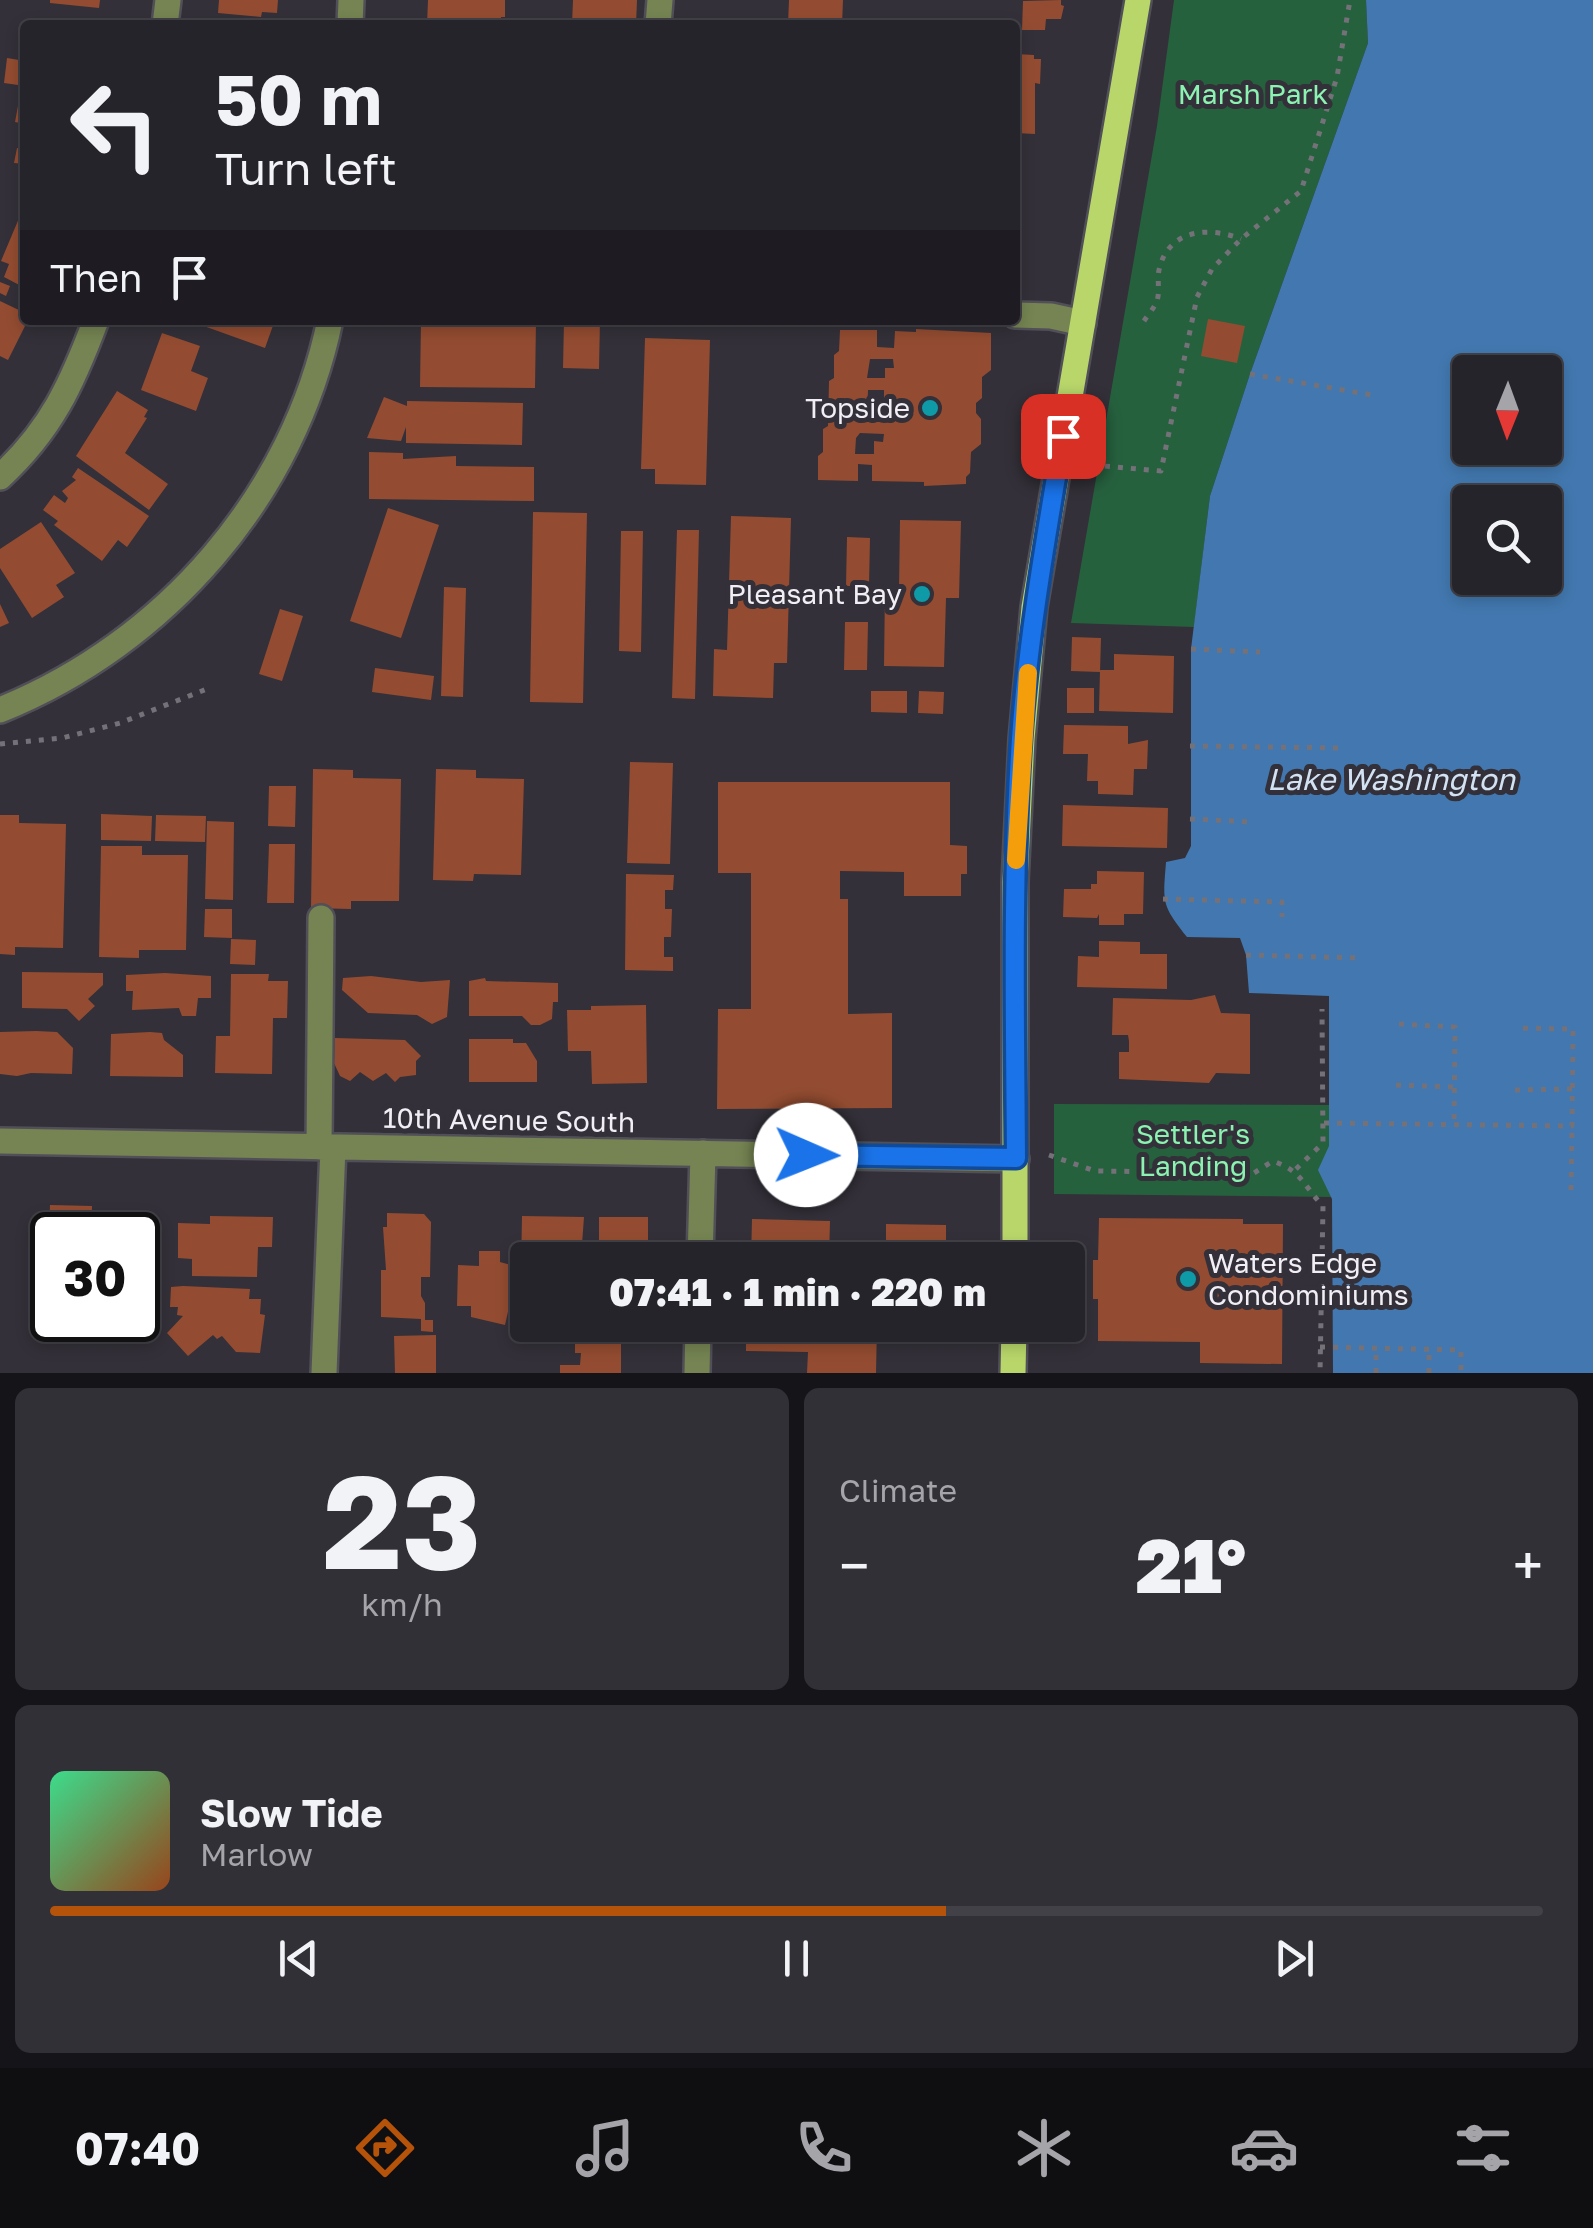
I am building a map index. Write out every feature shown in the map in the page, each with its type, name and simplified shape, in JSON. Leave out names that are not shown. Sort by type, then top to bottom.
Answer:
[{"type":"main road","points":[[1015,1242],[1015,882],[1034,607],[1138,0]]},
{"type":"main road","points":[[1013,1373],[1014,1342]]},
{"type":"street","points":[[1020,315],[1084,323]]},
{"type":"street","points":[[0,477],[32,448],[73,381],[94,325]]},
{"type":"street","points":[[0,710],[72,675],[114,648],[180,592],[252,509],[287,447],[309,397],[329,325]]},
{"type":"street","points":[[321,918],[326,1147],[324,1373]]},
{"type":"street","name":"10th Avenue South","points":[[0,1141],[1016,1158]]},
{"type":"street","points":[[701,1242],[703,1153]]},
{"type":"street","points":[[697,1373],[698,1342]]},
{"type":"path","points":[[1092,465],[1161,471],[1197,297],[1212,268],[1301,191],[1337,77],[1350,0]]},
{"type":"path","points":[[1144,321],[1158,299],[1162,259],[1177,240],[1211,230],[1242,240]]},
{"type":"path","points":[[1250,374],[1378,396]]},
{"type":"path","points":[[1191,650],[1260,652]]},
{"type":"path","points":[[0,744],[62,738],[120,723],[212,687]]},
{"type":"path","points":[[1190,746],[1342,748]]},
{"type":"path","points":[[1190,819],[1255,822]]},
{"type":"path","points":[[1163,899],[1282,902],[1282,918]]},
{"type":"path","points":[[1246,955],[1361,958]]},
{"type":"path","points":[[1296,1169],[1323,1143],[1322,1009]]},
{"type":"path","points":[[1399,1024],[1455,1026],[1454,1125]]},
{"type":"path","points":[[1515,1028],[1573,1028],[1571,1190]]},
{"type":"path","points":[[1396,1085],[1454,1088]]},
{"type":"path","points":[[1515,1090],[1572,1090]]},
{"type":"path","points":[[1324,1122],[1572,1126]]},
{"type":"path","points":[[1048,1155],[1095,1171],[1254,1174],[1273,1161],[1296,1169],[1306,1188],[1323,1206],[1320,1373]]},
{"type":"path","points":[[1320,1347],[1462,1350],[1461,1373]]},
{"type":"path","points":[[1376,1348],[1376,1373]]},
{"type":"path","points":[[1429,1350],[1429,1373]]},
{"type":"green space","name":"Marsh Park","points":[[1174,0],[1366,0],[1368,43],[1210,496],[1194,627],[1071,623],[1157,126]]},
{"type":"green space","name":"Settler's Landing","points":[[1054,1104],[1332,1105],[1333,1197],[1054,1194]]},
{"type":"water","name":"Lake Washington","points":[[1366,0],[1593,0],[1593,1373],[1333,1373],[1332,1199],[1318,1170],[1329,1146],[1329,996],[1249,993],[1246,955],[1240,938],[1187,937],[1166,902],[1166,862],[1185,858],[1191,846],[1191,649],[1210,496],[1368,43]]},
{"type":"building","points":[[50,0],[100,0],[99,8]]},
{"type":"building","points":[[219,0],[278,0],[277,13],[262,12],[261,17],[218,13]]},
{"type":"building","points":[[428,0],[505,0],[505,17],[501,20],[427,20]]},
{"type":"building","points":[[573,0],[637,0],[636,20],[572,20]]},
{"type":"building","points":[[789,0],[843,0],[842,20],[788,20]]},
{"type":"building","points":[[1061,0],[1061,19],[1046,19],[1045,30],[1022,30],[1023,1]]},
{"type":"building","points":[[20,54],[20,85],[4,83],[7,58],[19,60]]},
{"type":"building","points":[[1020,54],[1041,59],[1040,84],[1035,83],[1035,134],[1020,133]]},
{"type":"building","points":[[20,95],[20,123],[15,122]]},
{"type":"building","points":[[17,148],[20,149],[20,164],[14,163]]},
{"type":"building","points":[[20,216],[20,285],[4,277],[9,264],[1,261]]},
{"type":"building","points":[[0,282],[10,286],[6,296],[0,293]]},
{"type":"building","points":[[0,301],[20,311],[20,325],[26,325],[8,360],[0,356]]},
{"type":"building","points":[[1208,319],[1245,326],[1237,363],[1201,356]]},
{"type":"building","points":[[201,325],[273,325],[265,348]]},
{"type":"building","points":[[421,325],[536,325],[535,388],[420,387]]},
{"type":"building","points":[[564,325],[600,325],[599,369],[563,368]]},
{"type":"building","name":"Topside","points":[[840,330],[877,330],[877,347],[894,348],[895,331],[991,333],[991,370],[982,377],[982,398],[976,403],[981,419],[981,444],[971,452],[966,484],[924,486],[924,482],[872,481],[872,465],[858,464],[858,481],[818,480],[823,429],[828,426],[829,381],[834,378]],"holes":[[[870,359],[893,359],[894,368],[885,368],[885,378],[867,378]],[[868,390],[884,390],[884,422],[867,422]],[[860,433],[884,434],[883,442],[874,441],[874,454],[855,454]]]},
{"type":"building","points":[[162,333],[200,346],[191,371],[208,378],[196,411],[141,390]]},
{"type":"building","points":[[645,338],[710,340],[706,485],[655,484],[655,469],[641,469]]},
{"type":"building","points":[[117,391],[148,410],[125,453],[168,484],[149,510],[76,456]]},
{"type":"building","points":[[384,397],[407,406],[407,401],[523,403],[522,445],[406,443],[406,427],[401,441],[367,438]]},
{"type":"building","points":[[369,452],[403,453],[403,459],[456,456],[456,466],[534,467],[534,501],[369,499]]},
{"type":"building","points":[[78,468],[149,516],[127,547],[118,540],[102,561],[54,525],[58,521],[43,510],[54,495],[65,503],[68,498],[62,491],[76,480],[72,477]]},
{"type":"building","points":[[388,508],[439,525],[401,638],[350,621]]},
{"type":"building","points":[[533,512],[587,513],[583,703],[530,702]]},
{"type":"building","points":[[731,516],[791,518],[787,663],[774,663],[773,698],[713,696],[714,649],[727,650]]},
{"type":"building","name":"Pleasant Bay","points":[[900,520],[961,521],[959,598],[946,598],[944,667],[884,666],[885,589],[899,589]]},
{"type":"building","points":[[41,522],[75,573],[56,585],[64,597],[32,618],[0,568],[0,549]]},
{"type":"building","points":[[677,530],[699,530],[695,699],[672,698]]},
{"type":"building","points":[[621,531],[643,531],[641,652],[619,651]]},
{"type":"building","points":[[847,537],[870,538],[869,586],[846,586]]},
{"type":"building","points":[[444,587],[466,588],[463,697],[441,696]]},
{"type":"building","points":[[0,604],[9,623],[0,627]]},
{"type":"building","points":[[280,609],[303,616],[282,681],[259,674]]},
{"type":"building","points":[[845,622],[868,622],[867,670],[844,670]]},
{"type":"building","points":[[1072,637],[1101,638],[1100,672],[1071,671]]},
{"type":"building","points":[[1114,654],[1174,656],[1173,713],[1099,711],[1100,670],[1114,670]]},
{"type":"building","points":[[375,668],[434,676],[431,700],[372,692]]},
{"type":"building","points":[[1067,688],[1094,688],[1094,713],[1067,713]]},
{"type":"building","points":[[871,691],[907,691],[907,713],[871,712]]},
{"type":"building","points":[[919,691],[944,692],[943,714],[918,713]]},
{"type":"building","points":[[1064,725],[1128,726],[1128,744],[1148,740],[1147,769],[1134,769],[1133,795],[1098,794],[1098,781],[1087,781],[1088,754],[1063,754]]},
{"type":"building","points":[[630,762],[673,763],[670,864],[627,863]]},
{"type":"building","points":[[313,769],[353,770],[353,778],[401,779],[399,901],[351,901],[351,909],[311,908]]},
{"type":"building","points":[[436,769],[476,770],[476,778],[524,779],[521,875],[474,874],[473,881],[433,880]]},
{"type":"building","points":[[718,782],[950,782],[950,845],[967,846],[967,874],[961,874],[961,896],[904,896],[904,872],[840,871],[840,899],[848,899],[848,1014],[892,1013],[892,1108],[717,1109],[718,1009],[751,1009],[751,873],[718,873]]},
{"type":"building","points":[[269,786],[296,786],[295,827],[268,826]]},
{"type":"building","points":[[1063,805],[1168,808],[1167,848],[1062,846]]},
{"type":"building","points":[[101,814],[152,816],[151,841],[101,840]]},
{"type":"building","points":[[0,815],[19,815],[19,823],[66,824],[63,948],[15,947],[15,955],[0,954]]},
{"type":"building","points":[[156,815],[206,816],[205,842],[155,841]]},
{"type":"building","points":[[207,821],[234,822],[233,900],[205,899]]},
{"type":"building","points":[[269,844],[295,844],[294,903],[267,903]]},
{"type":"building","points":[[101,846],[142,846],[142,855],[188,855],[186,950],[139,950],[139,958],[99,957]]},
{"type":"building","points":[[1097,871],[1144,872],[1143,914],[1124,914],[1124,925],[1099,925],[1099,914],[1097,918],[1063,917],[1064,889],[1091,889],[1091,884],[1097,884]]},
{"type":"building","points":[[626,874],[674,875],[673,890],[665,890],[665,909],[672,909],[671,937],[664,937],[664,957],[673,957],[673,971],[625,970]]},
{"type":"building","points":[[205,909],[232,909],[232,938],[204,937]]},
{"type":"building","points":[[231,939],[256,940],[255,965],[230,964]]},
{"type":"building","points":[[1099,941],[1140,942],[1140,954],[1167,954],[1167,989],[1077,987],[1078,956],[1099,957]]},
{"type":"building","points":[[22,972],[103,973],[103,985],[88,999],[95,1006],[79,1021],[67,1009],[22,1008]]},
{"type":"building","points":[[231,974],[269,974],[268,981],[288,981],[287,1018],[273,1018],[272,1074],[215,1073],[216,1036],[230,1036]]},
{"type":"building","points":[[126,975],[211,976],[211,998],[198,998],[196,1016],[182,1016],[179,1008],[132,1010],[133,991],[126,991]]},
{"type":"building","points":[[371,976],[421,982],[450,980],[447,1017],[432,1024],[417,1015],[368,1013],[342,990],[343,978]]},
{"type":"building","points":[[485,978],[558,983],[558,1002],[553,1002],[552,1019],[531,1025],[522,1016],[469,1016],[469,981]]},
{"type":"building","points":[[1215,995],[1221,1013],[1250,1014],[1250,1074],[1216,1073],[1209,1083],[1119,1079],[1119,1052],[1129,1052],[1129,1041],[1128,1035],[1112,1035],[1113,998],[1191,1000]]},
{"type":"building","points":[[646,1005],[647,1083],[592,1084],[591,1051],[568,1051],[567,1010]]},
{"type":"building","points":[[0,1032],[57,1032],[73,1048],[72,1074],[0,1074]]},
{"type":"building","points":[[162,1033],[164,1040],[183,1055],[183,1077],[110,1076],[111,1034]]},
{"type":"building","points":[[335,1038],[405,1040],[421,1056],[416,1061],[416,1075],[400,1077],[395,1082],[386,1073],[373,1081],[360,1072],[350,1081],[340,1076],[334,1063]]},
{"type":"building","points":[[469,1039],[513,1039],[513,1043],[526,1043],[537,1061],[537,1082],[469,1082]]},
{"type":"building","points":[[50,1205],[92,1206],[92,1212],[50,1212]]},
{"type":"building","points":[[387,1213],[424,1214],[431,1222],[430,1277],[421,1277],[421,1296],[425,1320],[433,1320],[433,1332],[421,1331],[421,1319],[381,1317],[381,1270],[386,1270],[383,1227],[387,1227]]},
{"type":"building","points":[[210,1216],[273,1217],[272,1247],[258,1247],[257,1277],[192,1276],[192,1259],[178,1258],[178,1223],[210,1224]]},
{"type":"building","points":[[522,1216],[584,1217],[582,1242],[522,1242]]},
{"type":"building","points":[[599,1217],[648,1217],[648,1242],[599,1242]]},
{"type":"building","name":"Waters Edge Condominiums","points":[[1099,1218],[1243,1219],[1243,1224],[1283,1224],[1282,1364],[1200,1363],[1200,1342],[1098,1341],[1093,1260],[1098,1260]]},
{"type":"building","points":[[752,1219],[830,1221],[829,1242],[751,1242]]},
{"type":"building","points":[[886,1224],[946,1225],[946,1242],[886,1242]]},
{"type":"building","points":[[479,1251],[500,1251],[500,1262],[510,1265],[510,1303],[505,1325],[471,1317],[471,1306],[457,1306],[458,1265],[479,1266]]},
{"type":"building","points":[[171,1287],[250,1289],[249,1299],[261,1299],[260,1314],[265,1315],[260,1353],[236,1352],[222,1336],[217,1339],[213,1335],[188,1356],[167,1333],[183,1316],[177,1315],[178,1307],[170,1307]]},
{"type":"building","points":[[436,1335],[436,1373],[395,1373],[394,1336]]},
{"type":"building","points":[[575,1342],[621,1342],[621,1373],[560,1373],[560,1365],[580,1365],[581,1353],[575,1353]]},
{"type":"building","points":[[746,1342],[877,1342],[876,1373],[807,1373],[808,1352],[746,1351]]},
{"type":"slow traffic","points":[[1016,860],[1028,673]]},
{"type":"place","name":"Topside","points":[[930,408]]},
{"type":"place","name":"Pleasant Bay","points":[[922,594]]},
{"type":"place","name":"Waters Edge Condominiums","points":[[1188,1279]]},
{"type":"route","points":[[806,1155],[1016,1158],[1015,882],[1022,738],[1034,607],[1063,436]]}]
